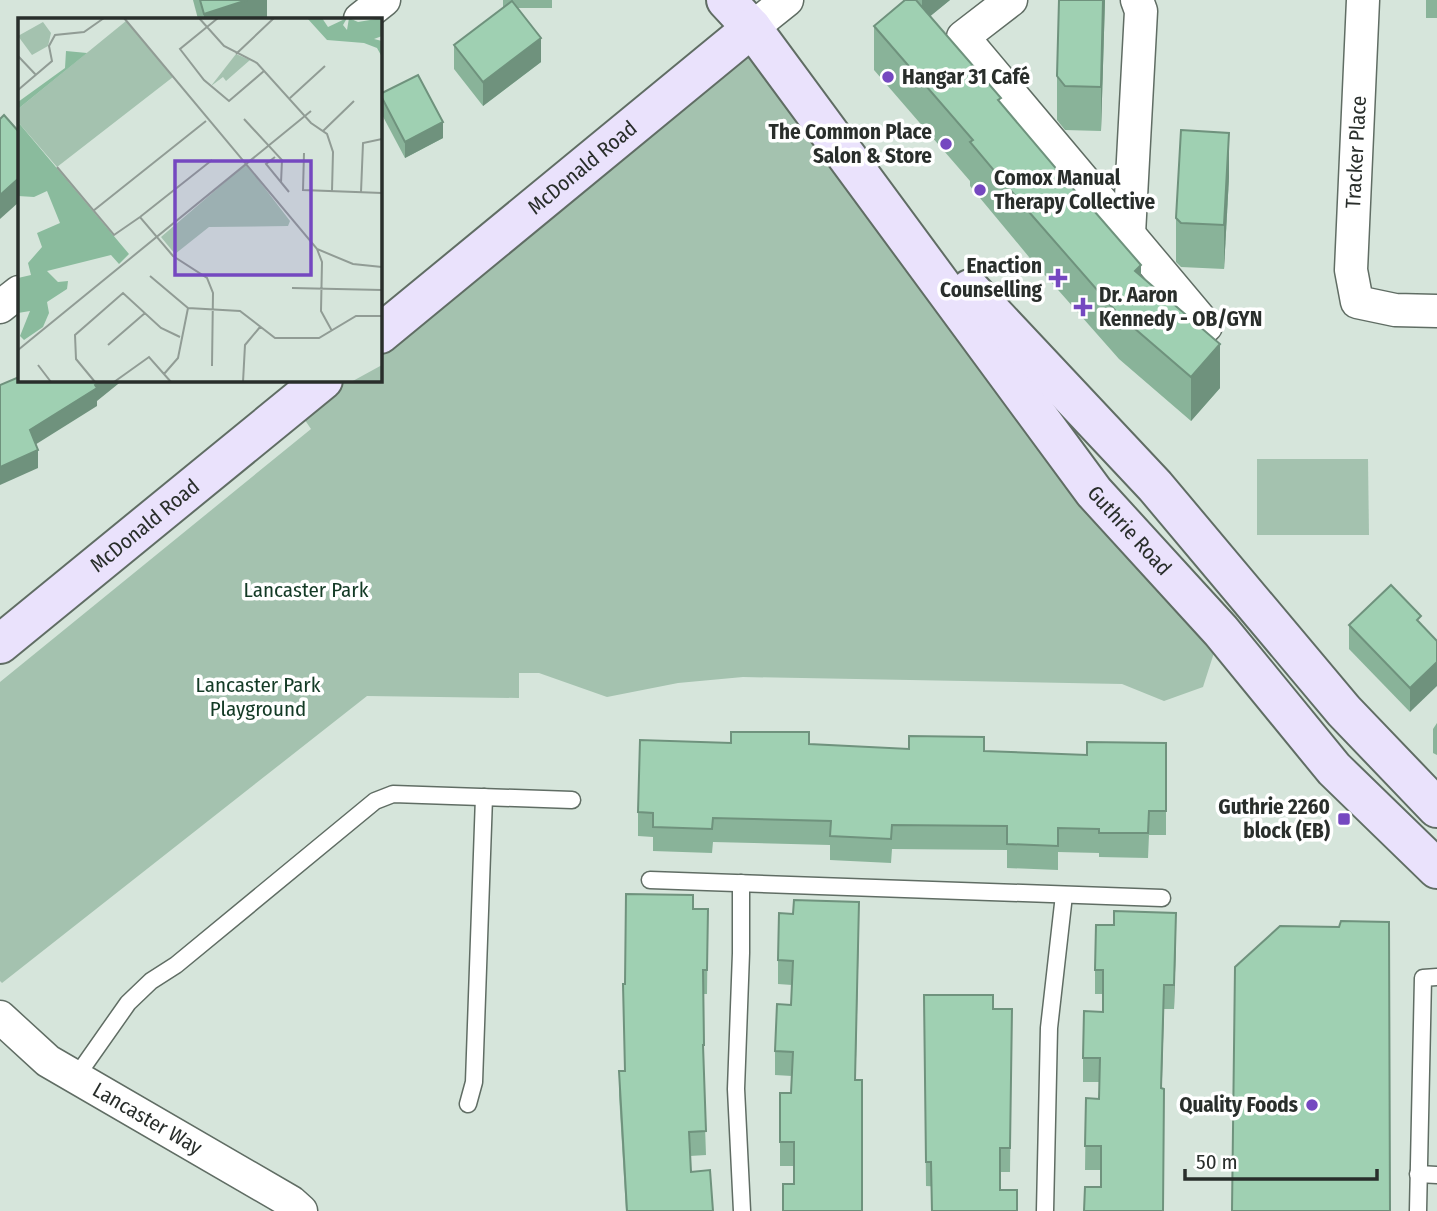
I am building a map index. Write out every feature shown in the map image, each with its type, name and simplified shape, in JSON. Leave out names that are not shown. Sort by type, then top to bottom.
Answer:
[{"type":"main road","name":"Guthrie Road","points":[[726,0],[752,29],[1094,492],[1221,631],[1334,769],[1437,869]]},
{"type":"main road","name":"McDonald Road","points":[[382,332],[752,29]]},
{"type":"main road","name":"Guthrie Road","points":[[853,165],[1155,486],[1343,711],[1437,808]]},
{"type":"main road","name":"McDonald Road","points":[[0,644],[321,382]]},
{"type":"street","points":[[361,18],[384,0]]},
{"type":"street","name":"McDonald Road","points":[[752,29],[787,0]]},
{"type":"street","points":[[1011,0],[963,37],[1206,326]]},
{"type":"street","points":[[1129,234],[1141,11],[1137,0]]},
{"type":"street","name":"Tracker Place","points":[[1363,0],[1351,270],[1357,302],[1395,310],[1437,311]]},
{"type":"street","points":[[0,307],[18,293]]},
{"type":"street","name":"Lancaster Way","points":[[0,1017],[48,1061],[291,1202],[301,1211]]},
{"type":"lane","points":[[76,1077],[128,1003],[151,981],[176,965],[375,802],[393,794],[572,800]]},
{"type":"lane","points":[[468,1104],[474,1082],[484,797]]},
{"type":"lane","points":[[650,880],[1162,898]]},
{"type":"lane","points":[[741,883],[736,1089],[742,1211]]},
{"type":"lane","points":[[1045,1211],[1049,1028],[1064,895]]},
{"type":"lane","points":[[1418,1211],[1423,978],[1437,977]]},
{"type":"lane","points":[[1419,1174],[1437,1175]]},
{"type":"green space","points":[[752,28],[1221,631],[1203,687],[1164,701],[1122,684],[743,677],[678,683],[607,697],[539,673],[519,673],[519,698],[367,696],[2,983],[0,682],[311,429],[294,404],[321,382],[382,382],[382,332]]},
{"type":"green space","points":[[1257,459],[1368,459],[1369,535],[1257,535]]},
{"type":"building","points":[[200,0],[247,0],[204,14]]},
{"type":"building","points":[[905,0],[916,0],[1001,98],[998,100],[1141,265],[1135,271],[1220,344],[1191,377],[1119,315],[874,26]]},
{"type":"building","points":[[1059,0],[1103,0],[1101,87],[1065,86],[1057,76]]},
{"type":"building","points":[[512,1],[541,38],[483,82],[454,45]]},
{"type":"building","points":[[418,75],[443,122],[405,142],[382,93]]},
{"type":"building","points":[[4,115],[18,131],[18,179],[0,195],[0,119]]},
{"type":"building","points":[[1181,130],[1229,133],[1224,225],[1181,223],[1176,218]]},
{"type":"building","points":[[18,377],[18,382],[99,382],[95,385],[97,388],[30,430],[38,450],[0,467],[0,385]]},
{"type":"building","points":[[1391,585],[1421,616],[1417,620],[1437,641],[1437,662],[1410,688],[1349,625]]},
{"type":"building","points":[[731,732],[809,732],[809,744],[909,749],[909,736],[984,737],[984,751],[1087,755],[1087,742],[1166,743],[1166,811],[1149,811],[1148,833],[1099,833],[1099,829],[1058,828],[1058,846],[1007,844],[1007,826],[892,825],[891,839],[830,836],[831,821],[713,818],[712,829],[653,827],[653,813],[638,812],[640,740],[731,743]]},
{"type":"building","points":[[626,894],[693,895],[693,909],[708,909],[707,970],[703,970],[706,1131],[689,1132],[691,1172],[710,1170],[713,1211],[627,1211],[619,1071],[625,1071],[623,984]]},
{"type":"building","points":[[794,900],[859,902],[855,1080],[862,1080],[862,1211],[783,1211],[783,1184],[794,1184],[794,1142],[780,1142],[780,1093],[791,1093],[793,1052],[775,1051],[777,1004],[791,1005],[793,961],[778,960],[779,913],[793,914]]},
{"type":"building","points":[[1114,911],[1176,913],[1174,985],[1164,985],[1161,1088],[1164,1089],[1163,1211],[1084,1211],[1085,1187],[1101,1187],[1101,1146],[1085,1146],[1086,1098],[1099,1099],[1100,1058],[1083,1058],[1084,1011],[1103,1012],[1103,970],[1095,970],[1096,925],[1114,925]]},
{"type":"building","name":"Quality Foods","points":[[1341,921],[1389,922],[1390,1211],[1232,1211],[1235,967],[1280,926],[1339,927]]},
{"type":"building","points":[[924,995],[993,995],[993,1009],[1012,1009],[1010,1148],[1000,1148],[1000,1190],[1017,1190],[1017,1211],[932,1211],[931,1162],[926,1162]]},
{"type":"place","name":"Hangar 31 Café","points":[[888,77]]},
{"type":"place","name":"The Common Place Salon & Store","points":[[946,144]]},
{"type":"place","name":"Comox Manual Therapy Collective","points":[[980,190]]},
{"type":"place","name":"Enaction Counselling","points":[[1058,278]]},
{"type":"place","name":"Dr. Aaron Kennedy - OB/GYN","points":[[1083,307]]},
{"type":"place","name":"Guthrie 2260 block (EB)","points":[[1344,819]]},
{"type":"place","name":"Quality Foods","points":[[1312,1105]]},
{"type":"park label","name":"Lancaster Park","points":[[306,590]]},
{"type":"park label","name":"Lancaster Park Playground","points":[[258,697]]}]
